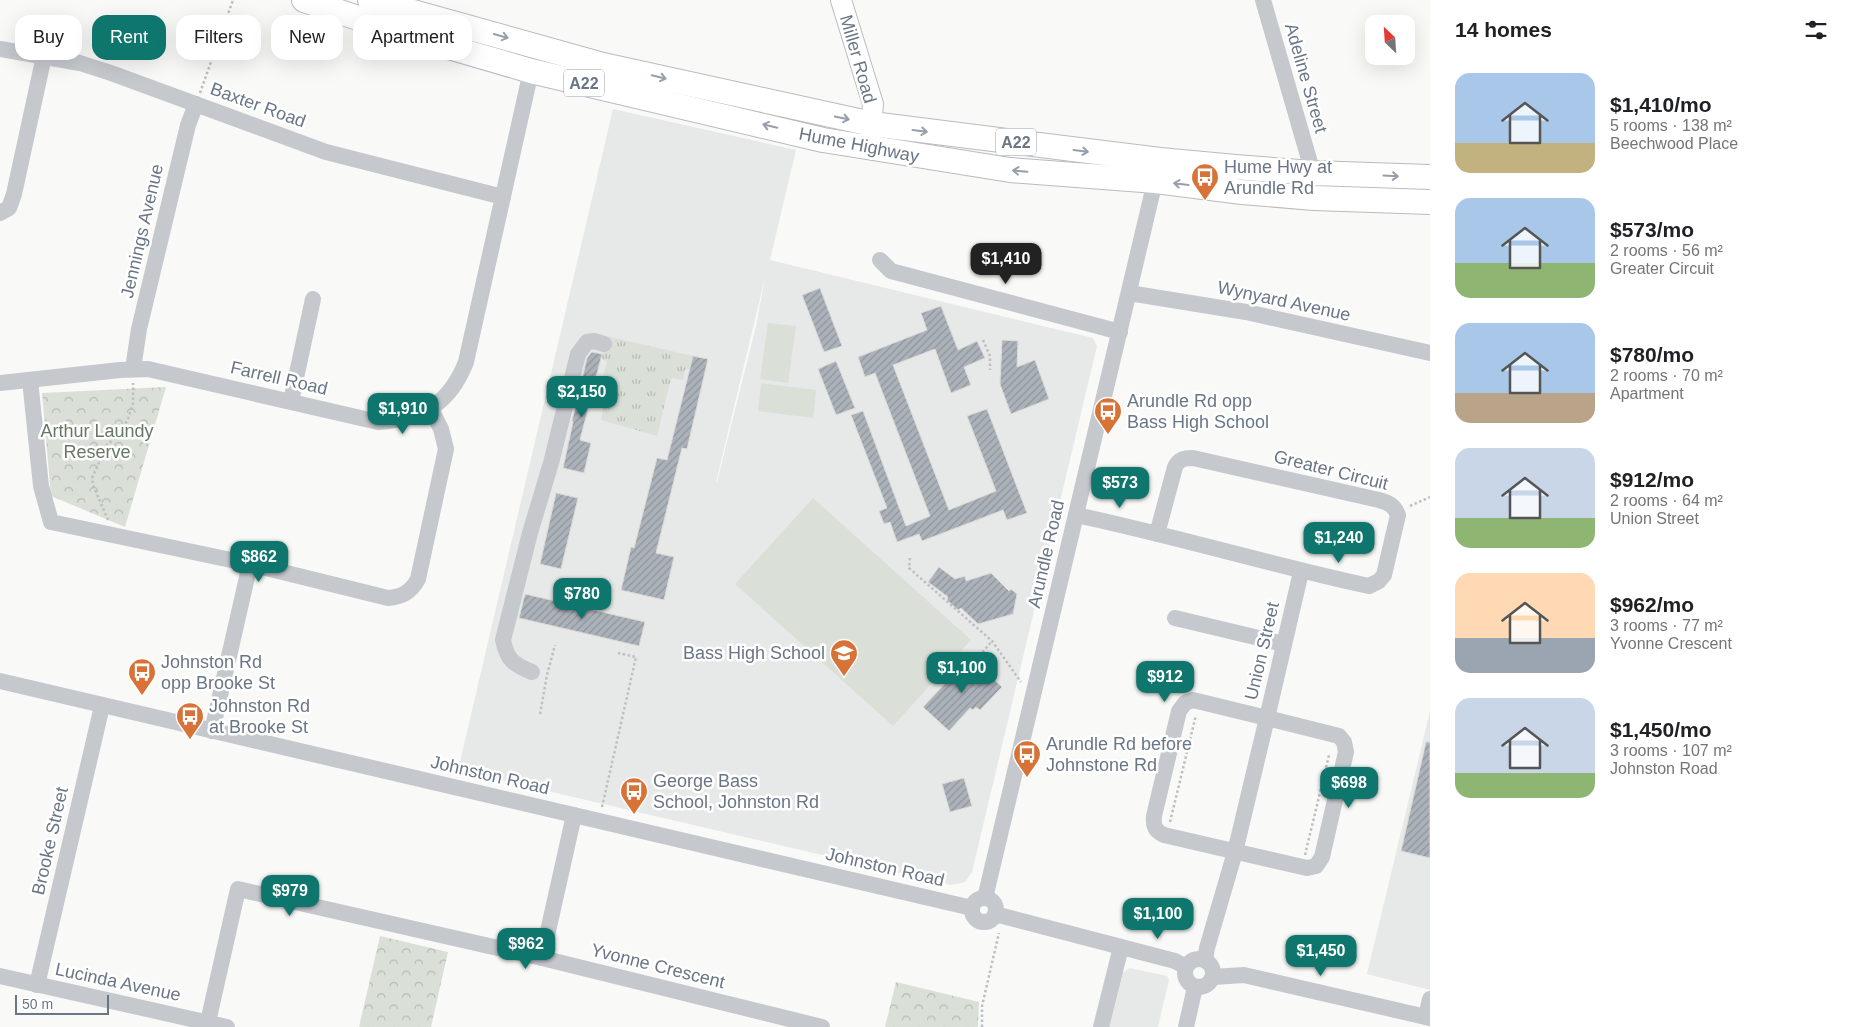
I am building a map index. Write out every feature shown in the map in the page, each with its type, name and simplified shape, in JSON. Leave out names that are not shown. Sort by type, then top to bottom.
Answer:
[{"type":"highway","name":"Hume Highway","points":[[304,0],[418,38],[530,70],[823,140],[868,148],[1010,170],[1313,173],[1430,178]]},
{"type":"highway","name":"Hume Highway","points":[[370,0],[602,65],[872,124],[1158,171],[1242,192],[1314,198],[1430,202]]},
{"type":"main road","name":"Miller Road","points":[[841,0],[873,104],[868,148]]},
{"type":"street","name":"Adeline Street","points":[[1262,0],[1313,173],[1314,198]]},
{"type":"street","name":"Baxter Road","points":[[0,49],[15,51]]},
{"type":"street","points":[[0,213],[9,208],[14,194],[43,60]]},
{"type":"street","name":"Baxter Road","points":[[65,60],[111,73],[326,152],[503,197]]},
{"type":"street","name":"Farrell Road","points":[[0,383],[133,369],[162,372],[378,422],[410,418],[439,402],[454,385],[466,362],[530,70]]},
{"type":"street","name":"Jennings Avenue","points":[[133,369],[142,320],[188,125],[196,104]]},
{"type":"street","name":"Arundle Road","points":[[978,903],[1032,698],[1158,171]]},
{"type":"street","points":[[880,260],[892,271],[1120,332]]},
{"type":"street","name":"Wynyard Avenue","points":[[1129,293],[1246,312],[1430,353]]},
{"type":"street","points":[[291,401],[313,299]]},
{"type":"street","points":[[532,672],[509,659],[503,640],[518,576],[551,463],[578,354],[586,342],[594,341],[604,344]]},
{"type":"street","points":[[30,380],[41,486],[51,522],[250,564],[388,598],[400,596],[411,589],[418,579],[445,457],[444,436],[430,407]]},
{"type":"street","name":"Greater Circuit","points":[[1076,515],[1301,572],[1369,586],[1379,581],[1384,575],[1398,515],[1397,511],[1389,503],[1379,500],[1193,458],[1185,458],[1178,461],[1175,467],[1157,534]]},
{"type":"street","points":[[212,731],[250,564]]},
{"type":"street","name":"Union Street","points":[[1199,702],[1267,718],[1301,572]]},
{"type":"street","points":[[1175,618],[1284,644]]},
{"type":"street","name":"Johnston Road","points":[[0,681],[598,821],[978,903]]},
{"type":"street","points":[[1199,702],[1193,700],[1185,702],[1179,711],[1156,806],[1154,824],[1157,832],[1167,836],[1235,852],[1302,867],[1316,866],[1322,857],[1346,752],[1344,742],[1339,736],[1267,718],[1235,852],[1205,960]]},
{"type":"street","name":"Brooke Street","points":[[37,985],[102,706]]},
{"type":"street","points":[[542,958],[574,815]]},
{"type":"street","name":"Yvonne Crescent","points":[[208,1022],[238,889],[542,958],[822,1027]]},
{"type":"street","points":[[978,903],[992,901],[995,904],[995,914],[1175,961],[1186,967]]},
{"type":"street","points":[[1101,1027],[1122,947]]},
{"type":"street","points":[[1205,960],[1212,968],[1213,977],[1207,985],[1195,987],[1188,982],[1185,976],[1186,967],[1193,961],[1205,960]]},
{"type":"street","points":[[1213,977],[1244,975],[1428,1017],[1430,999]]},
{"type":"street","name":"Lucinda Avenue","points":[[0,976],[227,1027]]},
{"type":"street","points":[[1186,1027],[1195,987]]},
{"type":"path","points":[[196,104],[233,0]]},
{"type":"path","points":[[983,340],[990,356],[990,370]]},
{"type":"path","points":[[114,536],[93,485],[92,478],[106,445],[118,434],[128,419],[133,404],[133,369]]},
{"type":"path","points":[[1397,511],[1430,497]]},
{"type":"path","points":[[910,558],[909,568],[992,641],[1032,698]]},
{"type":"path","points":[[976,660],[992,641]]},
{"type":"path","points":[[540,714],[555,645]]},
{"type":"path","points":[[598,821],[636,657],[618,653]]},
{"type":"path","points":[[1167,836],[1199,702]]},
{"type":"path","points":[[1302,867],[1334,735]]},
{"type":"path","points":[[982,1027],[982,1006],[999,933]]},
{"type":"shaded area","name":"Bass High School","points":[[613,109],[796,150],[770,260],[1093,338],[1097,346],[972,872],[965,882],[951,885],[458,770]],"holes":[[[765,278],[756,326],[717,482],[716,482]]]},
{"type":"shaded area","points":[[1430,711],[1430,990],[1367,974]]},
{"type":"shaded area","points":[[1130,968],[1167,976],[1169,980],[1158,1027],[1108,1027],[1122,973]]},
{"type":"green space","points":[[768,323],[796,326],[788,383],[760,379]]},
{"type":"green space","points":[[606,336],[693,356],[690,369],[685,369],[683,380],[671,378],[657,436],[601,420],[604,404],[597,402],[607,361],[601,359]]},
{"type":"green space","points":[[761,383],[816,390],[813,418],[758,411]]},
{"type":"green space","name":"Arthur Laundy Reserve","points":[[166,387],[125,527],[51,496],[42,393]]},
{"type":"green space","points":[[813,498],[971,640],[893,726],[735,584]]},
{"type":"green space","points":[[380,936],[448,952],[431,1027],[359,1027]]},
{"type":"green space","points":[[896,982],[979,1002],[978,1027],[885,1027]]},
{"type":"building","points":[[820,288],[842,346],[824,352],[802,295]]},
{"type":"building","points":[[941,306],[958,350],[977,341],[985,358],[964,367],[971,385],[951,393],[935,349],[893,365],[949,510],[996,491],[967,416],[987,409],[1027,513],[1007,520],[1003,510],[922,541],[919,534],[897,542],[890,522],[884,524],[879,511],[887,508],[851,415],[863,411],[906,526],[930,516],[875,373],[865,377],[858,357],[927,330],[921,313]]},
{"type":"building","points":[[1002,340],[1018,341],[1017,367],[1035,360],[1049,399],[1011,414],[1000,384]]},
{"type":"building","points":[[592,352],[602,354],[580,440],[591,443],[584,473],[563,468],[587,358]]},
{"type":"building","points":[[693,356],[708,359],[687,449],[682,448],[656,553],[674,557],[664,600],[621,590],[631,547],[634,548],[657,458],[667,460]]},
{"type":"building","points":[[836,361],[855,408],[836,415],[818,369]]},
{"type":"building","points":[[556,493],[578,498],[561,569],[540,564]]},
{"type":"building","points":[[939,567],[955,579],[965,576],[966,581],[991,573],[1009,591],[1011,589],[1017,594],[1013,614],[978,624],[961,608],[958,610],[947,600],[948,597],[928,582]]},
{"type":"building","points":[[525,594],[645,622],[639,646],[519,618]]},
{"type":"building","points":[[970,657],[1002,687],[980,710],[976,707],[973,710],[970,708],[949,731],[923,707]]},
{"type":"building","points":[[1426,742],[1430,742],[1430,858],[1401,851]]},
{"type":"building","points":[[964,778],[972,806],[950,812],[942,784]]},
{"type":"place","name":"Hume Hwy at Arundle Rd","points":[[1205,201]]},
{"type":"place","name":"Arundle Rd opp Bass High School","points":[[1108,435]]},
{"type":"place","name":"Bass High School","points":[[844,677]]},
{"type":"place","name":"Johnston Rd opp Brooke St","points":[[142,696]]},
{"type":"place","name":"Johnston Rd at Brooke St","points":[[190,740]]},
{"type":"place","name":"Arundle Rd before Johnstone Rd","points":[[1027,778]]},
{"type":"place","name":"George Bass School, Johnston Rd","points":[[634,815]]}]
